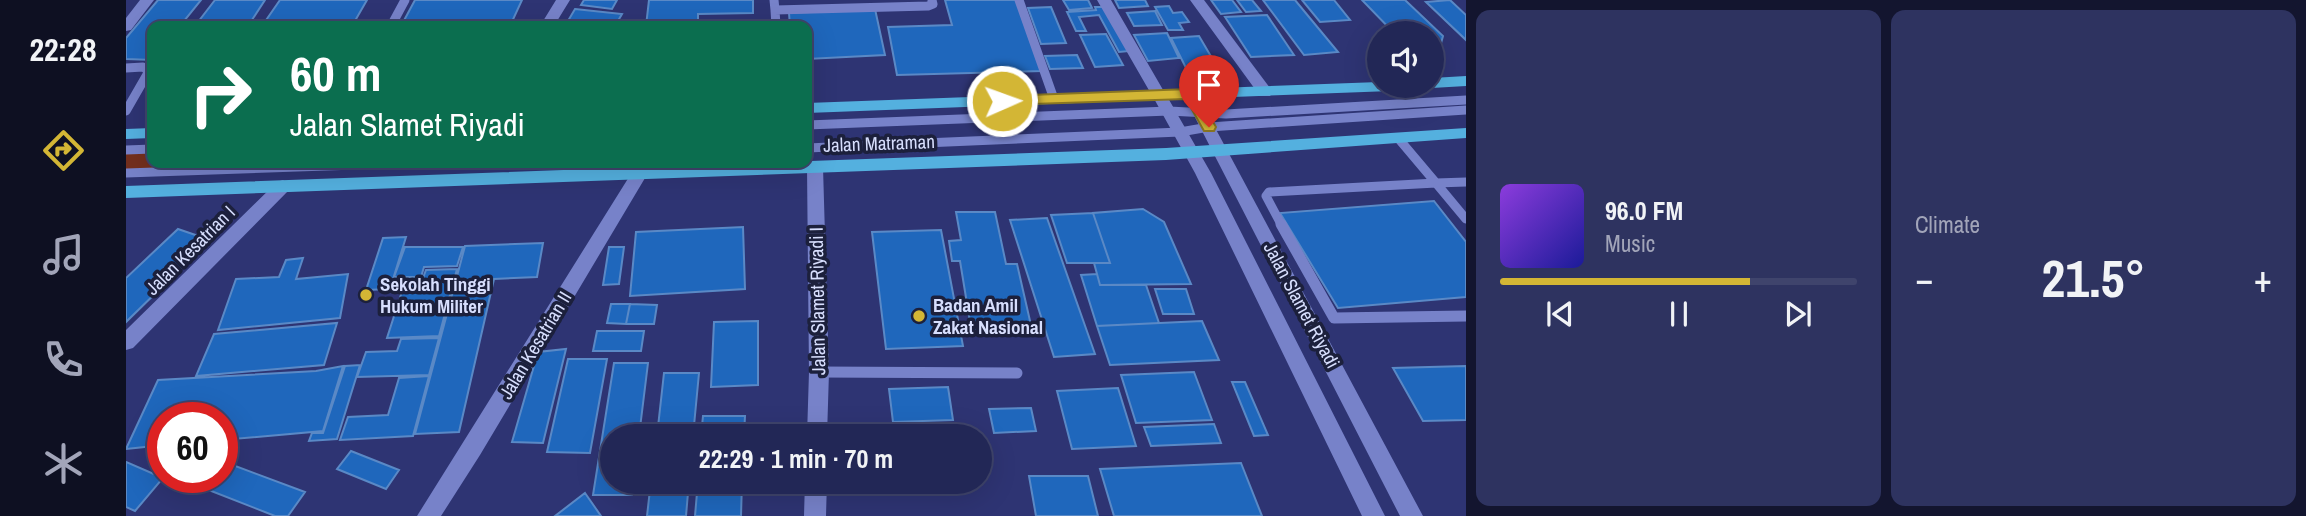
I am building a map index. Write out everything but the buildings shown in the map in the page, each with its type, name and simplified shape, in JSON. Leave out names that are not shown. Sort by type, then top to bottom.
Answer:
[{"type":"main road","points":[[1444,82],[1466,81]]},
{"type":"main road","name":"Jalan Matraman","points":[[812,108],[1367,87]]},
{"type":"main road","points":[[126,134],[147,133]]},
{"type":"main road","name":"Jalan Matraman","points":[[812,167],[1192,153],[1466,133]]},
{"type":"main road","name":"Jalan Matraman","points":[[126,192],[786,168]]},
{"type":"street","points":[[126,27],[147,0]]},
{"type":"street","points":[[550,21],[564,0]]},
{"type":"street","name":"Jalan Slamet Riyadi","points":[[1104,0],[1192,153],[1374,516]]},
{"type":"street","points":[[1197,0],[1265,92]]},
{"type":"street","name":"Jalan Slamet Riyadi","points":[[1190,94],[1412,516]]},
{"type":"street","name":"Jalan Slamet Riyadi I","points":[[815,167],[819,372],[817,424]]},
{"type":"street","name":"Jalan Kesatrian II","points":[[428,516],[473,448],[640,173]]},
{"type":"street","name":"Jalan Kesatrian I","points":[[126,342],[283,186]]},
{"type":"street","points":[[815,516],[816,494]]},
{"type":"lane","points":[[394,21],[405,0]]},
{"type":"lane","points":[[775,0],[776,21]]},
{"type":"lane","points":[[775,10],[928,6],[933,4],[932,0]]},
{"type":"lane","points":[[1019,0],[1054,99]]},
{"type":"lane","points":[[126,68],[143,67],[147,70]]},
{"type":"lane","points":[[126,111],[147,75]]},
{"type":"lane","points":[[126,87],[140,87]]},
{"type":"lane","points":[[812,148],[1180,132],[1226,114],[1466,100]]},
{"type":"lane","points":[[812,125],[1169,111],[1205,120],[1466,110]]},
{"type":"lane","points":[[1398,138],[1466,219]]},
{"type":"lane","points":[[126,150],[147,149]]},
{"type":"lane","points":[[126,173],[270,168]]},
{"type":"lane","points":[[1466,182],[1269,192],[1266,201],[1329,314],[1335,318],[1466,316]]},
{"type":"lane","points":[[819,372],[1017,373]]},
{"type":"shaded area","points":[[147,149],[147,168],[257,168],[126,173],[126,150]]},
{"type":"place","name":"Sekolah Tinggi Hukum Militer","points":[[366,295]]},
{"type":"place","name":"Badan Amil Zakat Nasional","points":[[919,316]]},
{"type":"route","points":[[1002,101],[1190,94],[1209,127]]}]
